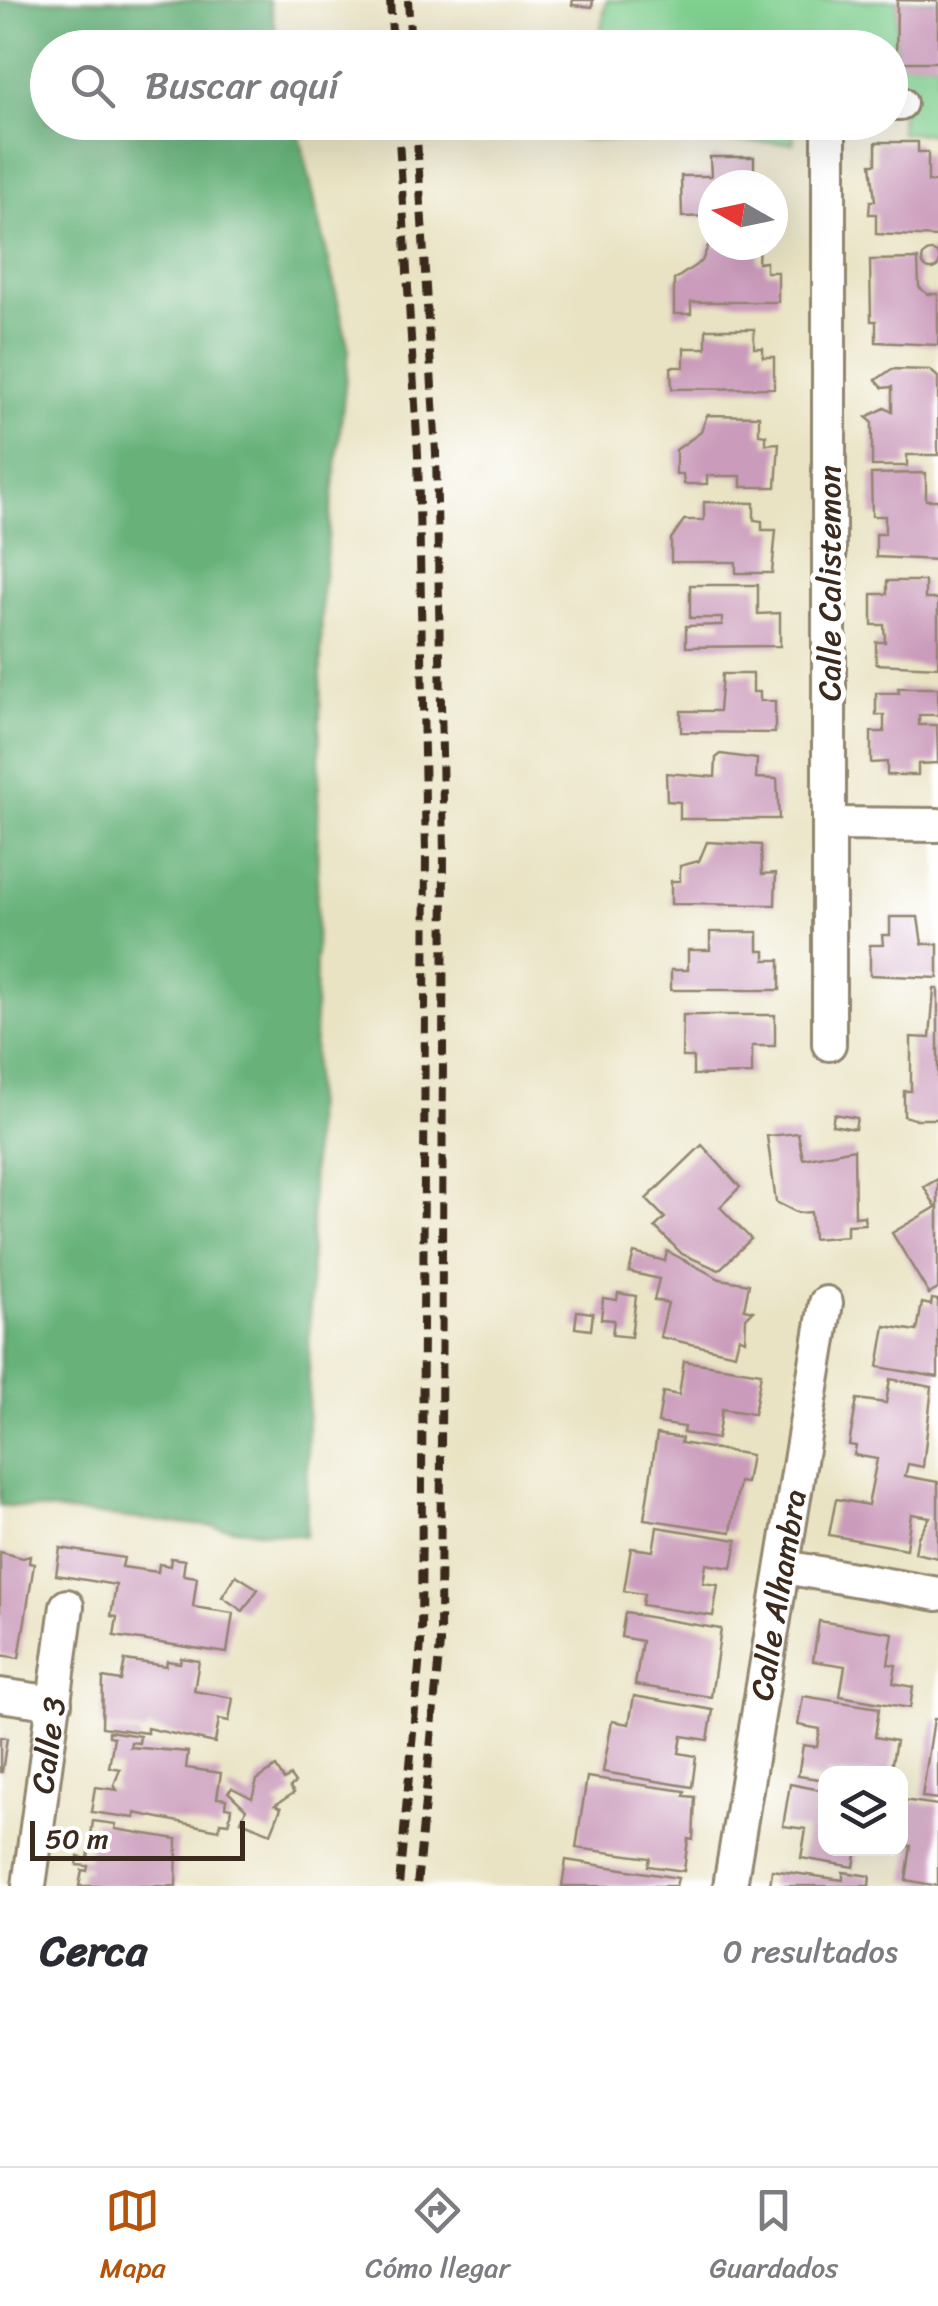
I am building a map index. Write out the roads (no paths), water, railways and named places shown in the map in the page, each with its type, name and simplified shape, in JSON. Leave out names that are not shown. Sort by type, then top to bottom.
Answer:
[{"type":"street","name":"Calle Calistemon","points":[[828,1044],[829,140]]},
{"type":"street","points":[[829,824],[938,825]]},
{"type":"street","name":"Calle Alhambra","points":[[730,1886],[826,1303]]},
{"type":"street","points":[[785,1567],[938,1594]]},
{"type":"street","name":"Calle 3","points":[[29,1886],[67,1606]]},
{"type":"street","points":[[0,1695],[55,1703]]},
{"type":"railway","points":[[390,0],[392,30]]},
{"type":"railway","points":[[408,0],[410,30]]},
{"type":"railway","points":[[399,140],[418,454],[426,852],[421,1644],[399,1886]]},
{"type":"railway","points":[[417,140],[436,453],[444,853],[440,1644],[417,1886]]}]
